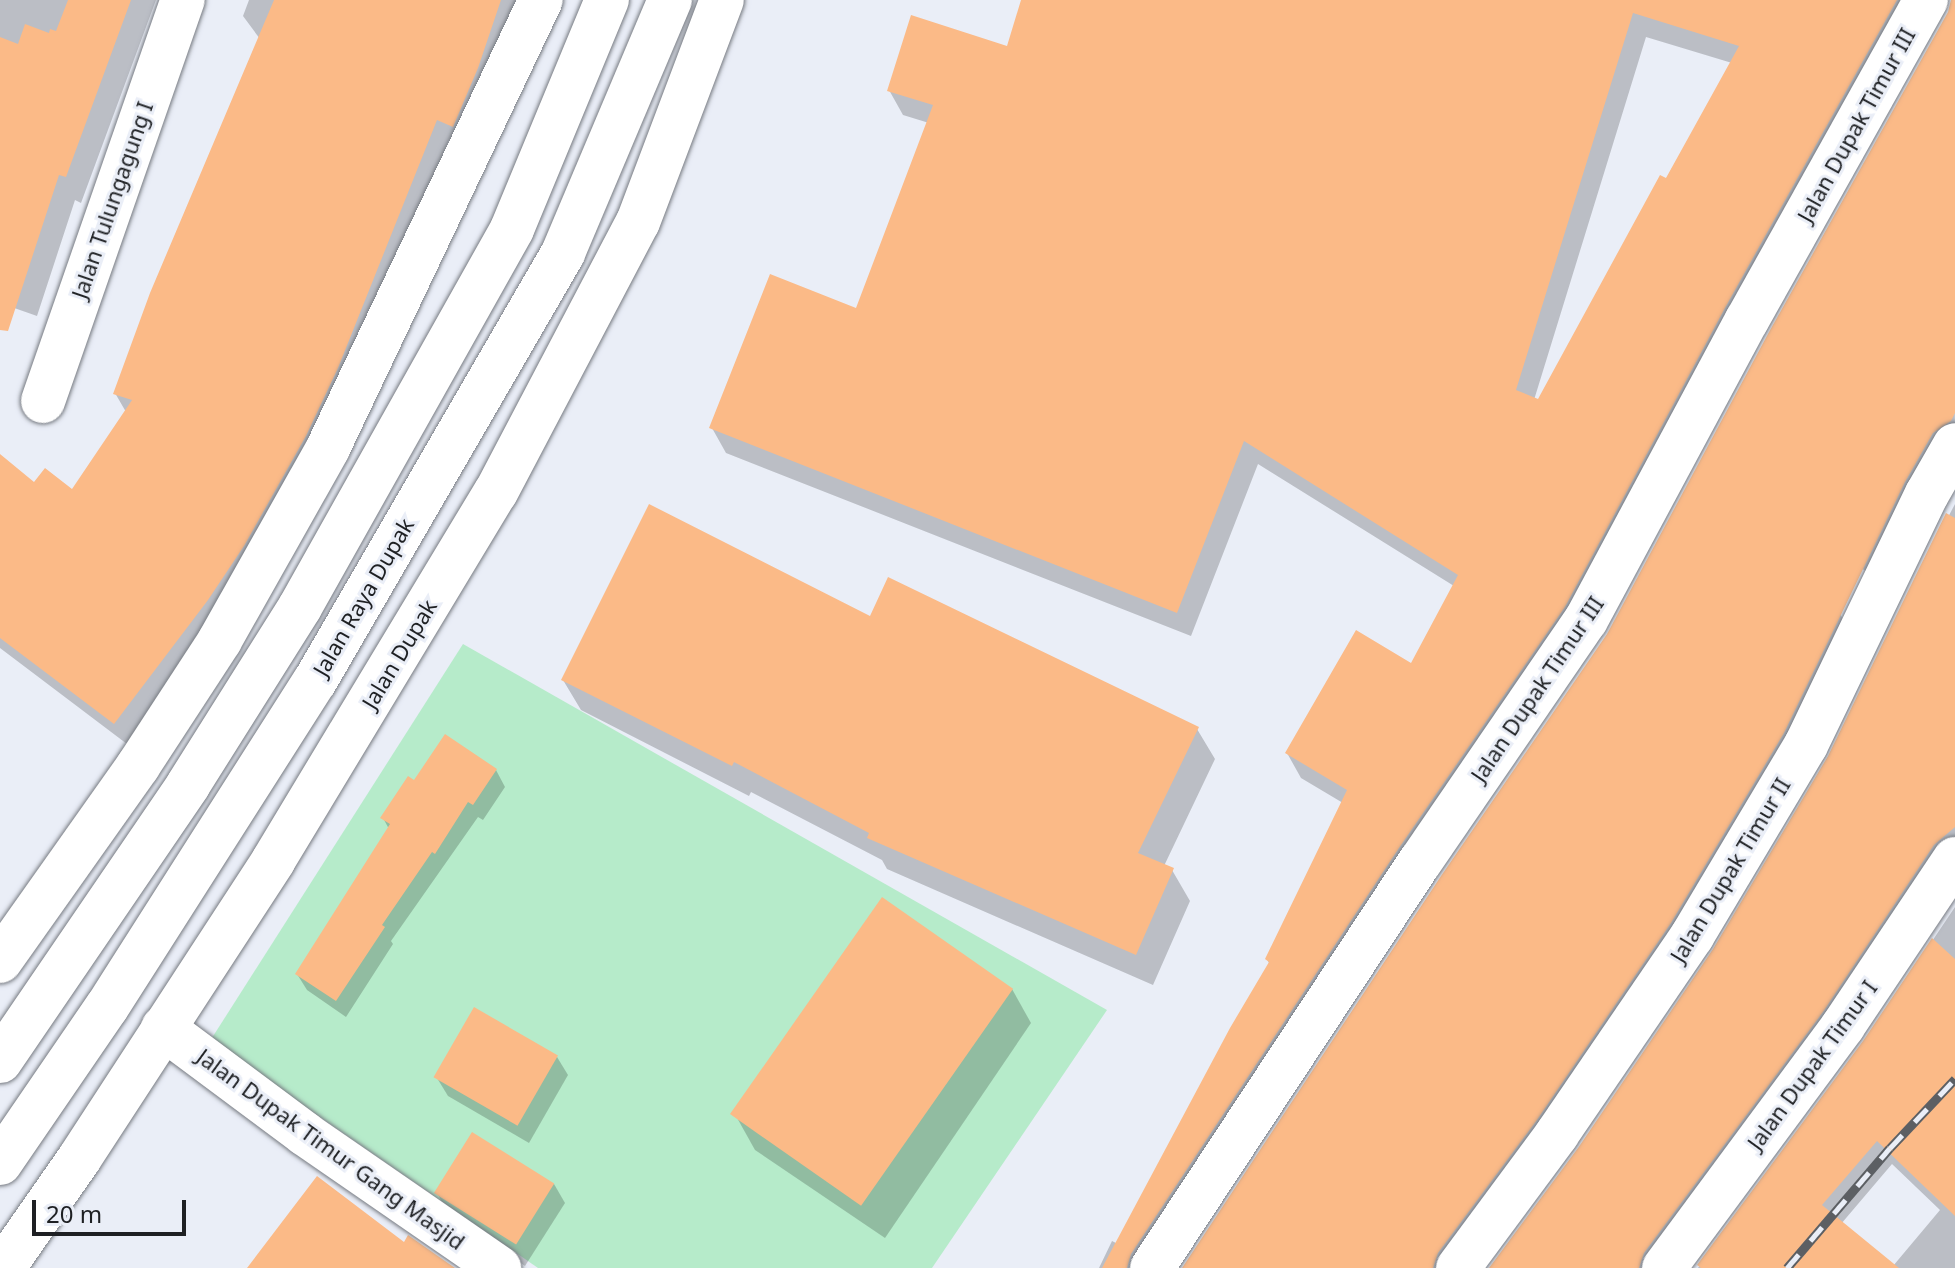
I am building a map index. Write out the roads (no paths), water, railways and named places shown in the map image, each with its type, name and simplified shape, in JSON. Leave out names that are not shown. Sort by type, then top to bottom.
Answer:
[{"type":"main road","name":"Jalan Tulungagung I","points":[[43,401],[183,0]]},
{"type":"main road","points":[[0,961],[138,766],[220,640],[328,448],[541,0]]},
{"type":"main road","points":[[0,1061],[188,785],[300,607],[512,229],[607,0]]},
{"type":"main road","name":"Jalan Raya Dupak","points":[[0,1163],[107,1007],[315,681],[563,253],[670,0]]},
{"type":"main road","name":"Jalan Dupak","points":[[3,1268],[79,1159],[273,861],[496,492],[638,222],[722,0]]},
{"type":"main road","name":"Jalan Dupak Timur III","points":[[1152,1268],[1420,862],[1586,620],[1747,320],[1926,0]]},
{"type":"main road","name":"Jalan Dupak Timur II","points":[[1458,1268],[1557,1134],[1692,936],[1806,745],[1927,494],[1955,445]]},
{"type":"main road","points":[[298,501],[339,533]]},
{"type":"main road","name":"Jalan Dupak Timur I","points":[[1664,1268],[1843,1026],[1955,859]]},
{"type":"main road","name":"Jalan Dupak Timur Gang Masjid","points":[[163,1028],[305,1134],[499,1268]]},
{"type":"railway","points":[[1787,1268],[1890,1148],[1955,1079]]}]
